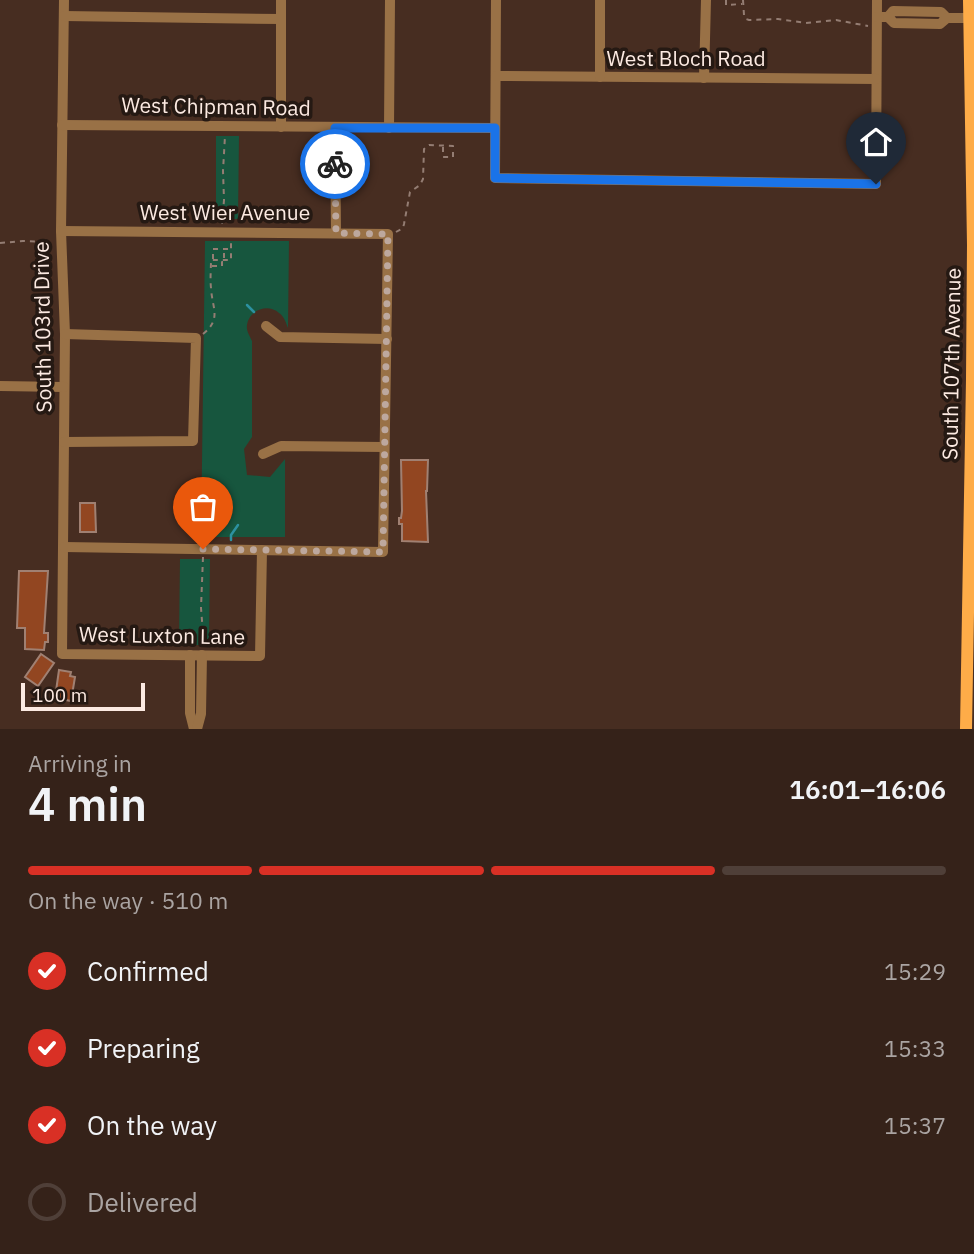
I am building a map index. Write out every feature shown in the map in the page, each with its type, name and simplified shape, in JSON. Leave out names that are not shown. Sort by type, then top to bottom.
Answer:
[{"type":"main road","name":"South 107th Avenue","points":[[965,729],[973,245],[970,0]]},
{"type":"street","name":"South 103rd Drive","points":[[62,654],[65,334],[61,237],[64,0]]},
{"type":"street","points":[[281,0],[281,127]]},
{"type":"street","points":[[389,128],[390,0]]},
{"type":"street","points":[[496,0],[495,178],[876,184],[876,79],[880,20],[877,0]]},
{"type":"street","points":[[600,0],[600,77]]},
{"type":"street","points":[[704,78],[706,0]]},
{"type":"street","points":[[64,16],[281,19]]},
{"type":"street","points":[[880,20],[940,24],[947,18],[970,18]]},
{"type":"street","name":"West Bloch Road","points":[[496,76],[876,79]]},
{"type":"street","name":"West Chipman Road","points":[[62,125],[495,128]]},
{"type":"street","points":[[335,128],[336,233]]},
{"type":"street","name":"West Wier Avenue","points":[[61,237],[226,232],[388,234]]},
{"type":"street","points":[[64,547],[383,552],[388,234]]},
{"type":"street","points":[[266,326],[280,337],[387,339]]},
{"type":"street","points":[[64,442],[193,441],[196,338],[65,334]]},
{"type":"street","points":[[0,386],[64,387]]},
{"type":"street","points":[[263,454],[281,446],[384,447]]},
{"type":"street","name":"West Luxton Lane","points":[[62,654],[260,656],[262,550]]},
{"type":"street","points":[[190,655],[190,713],[195,729]]},
{"type":"street","points":[[195,729],[201,714],[207,656]]},
{"type":"path","points":[[726,0],[726,5],[743,4]]},
{"type":"path","points":[[743,0],[744,18],[749,20],[778,19],[806,23],[880,20]]},
{"type":"path","points":[[213,260],[231,260],[224,200],[225,127]]},
{"type":"path","points":[[388,234],[403,228],[410,192],[422,182],[424,149],[429,145],[443,146]]},
{"type":"path","points":[[0,243],[43,240],[54,244],[61,237]]},
{"type":"path","points":[[196,338],[210,328],[215,317],[211,286],[213,249],[231,249]]},
{"type":"path","points":[[211,266],[222,266],[224,249]]},
{"type":"path","points":[[203,549],[201,608],[204,648],[213,648],[207,656]]},
{"type":"green space","points":[[216,136],[239,136],[238,219],[216,219]]},
{"type":"green space","points":[[205,241],[289,241],[288,328],[281,314],[265,308],[255,312],[248,320],[252,341],[252,437],[244,449],[247,475],[270,477],[285,459],[285,537],[201,537]]},
{"type":"green space","points":[[180,559],[210,559],[209,645],[179,645]]},
{"type":"building","points":[[401,460],[428,460],[428,542],[402,541],[402,524],[399,524],[402,511]]},
{"type":"building","points":[[80,503],[95,503],[96,532],[80,532]]},
{"type":"building","points":[[19,571],[48,571],[44,633],[48,633],[48,642],[45,642],[44,650],[25,649],[25,628],[17,628]]},
{"type":"building","points":[[41,654],[54,663],[38,686],[25,677]]},
{"type":"building","points":[[59,670],[71,672],[70,676],[75,677],[71,701],[55,698]]},
{"type":"waterway","points":[[247,305],[254,312]]},
{"type":"waterway","points":[[231,540],[231,535],[238,525]]},
{"type":"way so far","points":[[203,549],[383,552],[388,234],[336,233],[335,164]]},
{"type":"route","points":[[335,164],[335,128],[495,128],[495,178],[876,184]]}]
